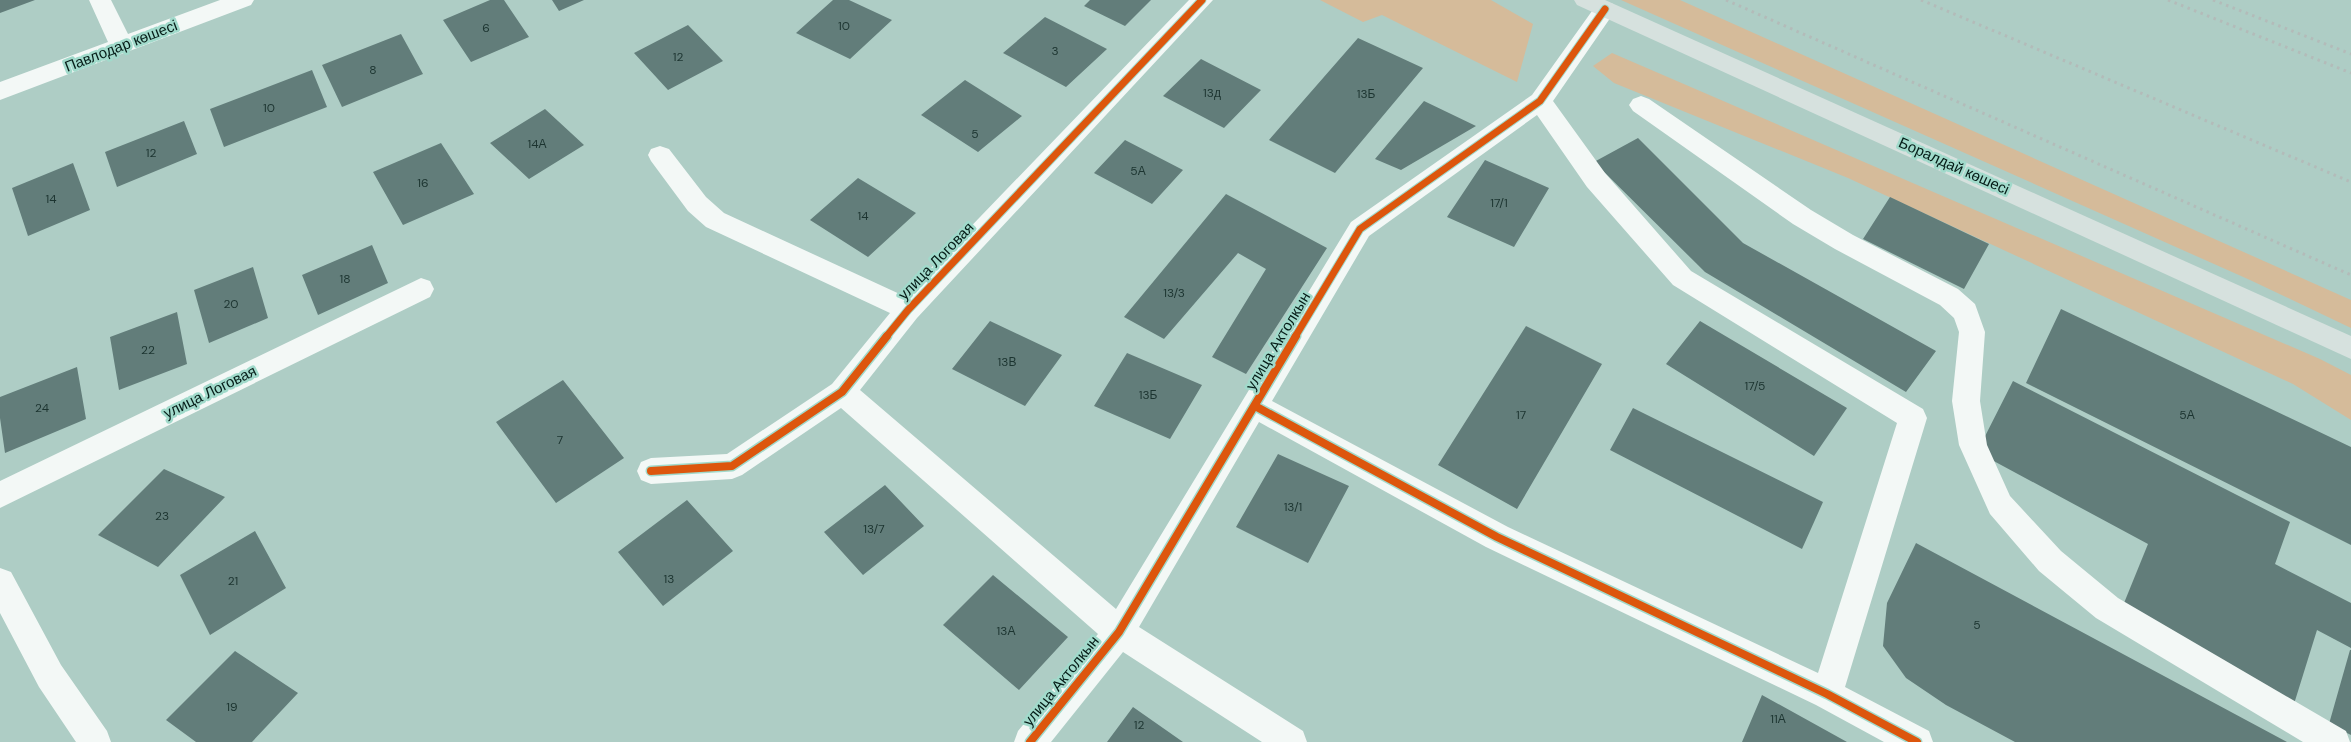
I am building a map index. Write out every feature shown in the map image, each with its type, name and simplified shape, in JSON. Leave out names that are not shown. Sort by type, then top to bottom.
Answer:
[{"type":"main road","name":"Боралдай көшесі","points":[[1595,4],[2351,348]]},
{"type":"street","points":[[100,0],[122,46]]},
{"type":"street","name":"Павлодар көшесі","points":[[0,91],[242,0]]},
{"type":"street","name":"улица Логовая","points":[[651,471],[732,466],[842,392],[908,310],[1202,0]]},
{"type":"street","name":"улица Актолкын","points":[[1030,742],[1119,632],[1360,230],[1540,101],[1595,4]]},
{"type":"street","points":[[1540,101],[1596,180],[1682,278],[1913,418],[1827,694]]},
{"type":"street","points":[[1641,106],[1802,217],[1844,242],[1949,296],[1966,312],[1972,332],[1966,401],[1973,445],[2000,505],[2050,561],[2107,608],[2334,742]]},
{"type":"street","points":[[660,155],[697,204],[716,220],[908,310]]},
{"type":"street","name":"улица Логовая","points":[[0,494],[421,290]]},
{"type":"street","points":[[842,392],[1119,632],[1291,742]]},
{"type":"street","points":[[1255,406],[1497,537],[1827,694],[1917,742]]},
{"type":"street","points":[[0,582],[50,676],[95,742]]},
{"type":"shaded area","points":[[1320,0],[1491,0],[1533,24],[1517,82],[1382,15],[1363,22]]},
{"type":"shaded area","points":[[1621,0],[1680,0],[2351,300],[2351,328],[2250,280]]},
{"type":"shaded area","points":[[1612,53],[2320,359],[2351,375],[2351,420],[2293,384],[1848,178],[1614,83],[1593,66]]},
{"type":"building","points":[[0,0],[35,0],[0,13]]},
{"type":"building","points":[[490,0],[504,0],[529,37],[471,62],[443,20]]},
{"type":"building","points":[[552,0],[584,0],[559,11]]},
{"type":"building","points":[[833,0],[849,0],[892,20],[850,59],[796,33]]},
{"type":"building","points":[[1090,0],[1151,0],[1125,26],[1084,6]]},
{"type":"building","points":[[1045,17],[1107,49],[1066,87],[1003,53]]},
{"type":"building","points":[[688,25],[723,61],[668,90],[634,53]]},
{"type":"building","points":[[401,34],[423,74],[342,107],[322,65]]},
{"type":"building","points":[[1358,38],[1423,68],[1335,173],[1269,140]]},
{"type":"building","points":[[1201,59],[1261,90],[1224,128],[1163,96]]},
{"type":"building","points":[[312,70],[327,107],[224,147],[210,109]]},
{"type":"building","points":[[965,80],[1022,116],[978,152],[921,115]]},
{"type":"building","points":[[1424,101],[1476,126],[1401,170],[1375,159]]},
{"type":"building","points":[[545,109],[584,145],[529,179],[490,143]]},
{"type":"building","points":[[184,121],[197,154],[117,187],[105,152]]},
{"type":"building","points":[[1638,138],[1743,243],[1936,351],[1906,392],[1705,272],[1594,162]]},
{"type":"building","points":[[1125,140],[1183,170],[1152,204],[1094,173]]},
{"type":"building","points":[[441,143],[474,194],[403,225],[373,172]]},
{"type":"building","points":[[1485,160],[1549,188],[1514,247],[1447,217]]},
{"type":"building","points":[[73,163],[90,210],[28,236],[12,188]]},
{"type":"building","points":[[858,178],[916,213],[868,257],[810,220]]},
{"type":"building","points":[[1226,194],[1327,248],[1246,374],[1212,357],[1266,269],[1238,253],[1164,339],[1124,317]]},
{"type":"building","points":[[1890,197],[1989,244],[1964,289],[1863,239]]},
{"type":"building","points":[[372,245],[388,283],[318,315],[302,275]]},
{"type":"building","points":[[253,267],[268,318],[209,343],[194,290]]},
{"type":"building","points":[[2061,309],[2351,447],[2351,545],[2026,383]]},
{"type":"building","points":[[177,312],[187,364],[119,390],[110,337]]},
{"type":"building","points":[[990,321],[1062,355],[1025,406],[952,369]]},
{"type":"building","points":[[1700,321],[1847,408],[1814,456],[1666,364]]},
{"type":"building","points":[[1526,326],[1602,364],[1517,509],[1438,465]]},
{"type":"building","points":[[1127,353],[1202,385],[1170,439],[1094,406]]},
{"type":"building","points":[[77,367],[86,419],[5,453],[0,418],[0,397]]},
{"type":"building","points":[[563,380],[624,458],[556,503],[496,422]]},
{"type":"building","points":[[2013,381],[2290,522],[2275,564],[2351,603],[2351,648],[2317,630],[2294,704],[2122,608],[2148,544],[1977,452]]},
{"type":"building","points":[[1633,408],[1823,502],[1802,549],[1610,450]]},
{"type":"building","points":[[1278,454],[1349,486],[1308,563],[1236,527]]},
{"type":"building","points":[[164,469],[225,497],[158,567],[98,535]]},
{"type":"building","points":[[885,485],[924,526],[863,575],[824,532]]},
{"type":"building","points":[[687,500],[733,551],[663,606],[618,552]]},
{"type":"building","points":[[255,531],[286,588],[210,635],[180,575]]},
{"type":"building","points":[[1916,543],[2287,742],[2015,742],[1946,705],[1906,678],[1883,646],[1887,603]]},
{"type":"building","points":[[993,575],[1068,637],[1019,690],[943,625]]},
{"type":"building","points":[[2351,650],[2351,735],[2329,724]]},
{"type":"building","points":[[235,651],[298,693],[252,742],[196,742],[166,720]]},
{"type":"building","points":[[1762,695],[1847,742],[1742,742]]},
{"type":"building","points":[[1133,707],[1183,742],[1107,742]]},
{"type":"railway","points":[[1726,0],[2351,275]]},
{"type":"railway","points":[[1921,0],[2351,182]]},
{"type":"railway","points":[[2168,0],[2351,73]]},
{"type":"railway","points":[[2213,0],[2351,54]]},
{"type":"cycle path","points":[[651,471],[732,466],[842,392],[908,310],[1202,0]]},
{"type":"cycle path","points":[[1030,742],[1119,632],[1360,229],[1540,101],[1605,9]]},
{"type":"cycle path","points":[[1255,406],[1497,537],[1827,694],[1917,742]]}]
